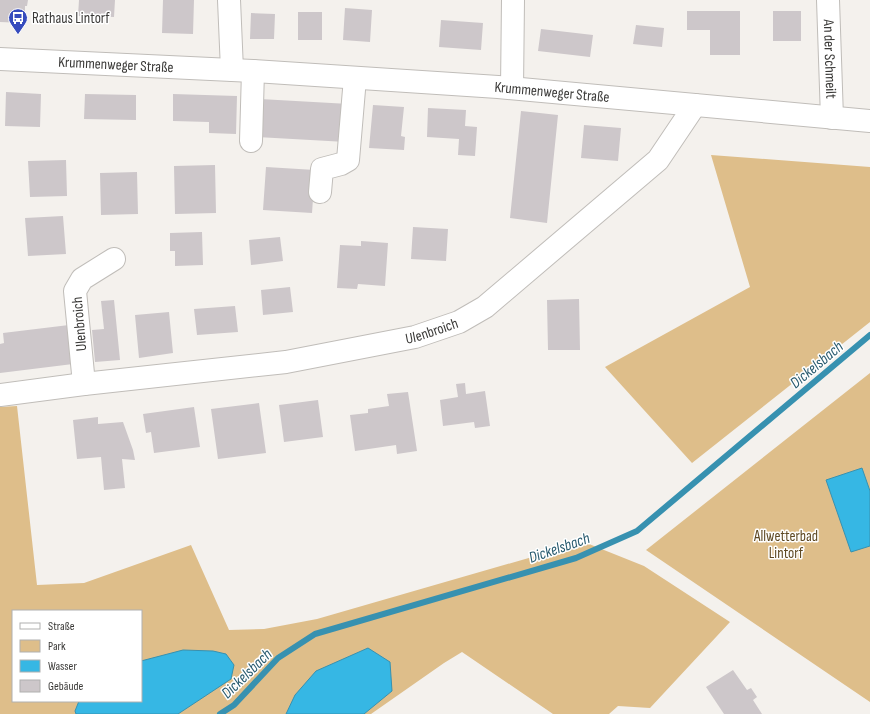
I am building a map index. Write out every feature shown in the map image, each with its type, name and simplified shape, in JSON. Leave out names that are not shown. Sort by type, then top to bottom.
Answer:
[{"type":"main road","points":[[229,0],[243,70],[251,142]]},
{"type":"main road","points":[[512,88],[513,0]]},
{"type":"main road","name":"An der Schmeilt","points":[[828,0],[832,118]]},
{"type":"main road","name":"Krummenweger Straße","points":[[0,59],[243,70],[512,88],[870,121]]},
{"type":"main road","points":[[320,192],[322,169],[336,166],[348,160],[355,78]]},
{"type":"main road","name":"Ulenbroich","points":[[0,395],[84,384],[286,362],[415,337],[459,322],[485,307],[658,160],[695,105]]},
{"type":"main road","name":"Ulenbroich","points":[[84,384],[75,291],[82,279],[114,259]]},
{"type":"green space","points":[[711,155],[870,167],[870,322],[692,463],[605,367],[750,287]]},
{"type":"green space","name":"Allwetterbad Lintorf","points":[[870,373],[870,702],[646,550]]},
{"type":"green space","points":[[17,406],[37,585],[84,583],[191,545],[229,630],[264,629],[317,619],[584,542],[644,566],[730,622],[650,708],[618,706],[609,714],[553,714],[462,652],[371,714],[0,714],[0,407]]},
{"type":"water","points":[[862,468],[870,491],[870,546],[851,552],[826,480]]},
{"type":"water","points":[[368,648],[390,662],[392,691],[364,714],[286,714],[295,695],[316,671]]},
{"type":"water","points":[[183,650],[213,651],[226,654],[234,665],[231,679],[178,714],[76,714],[75,711],[79,702],[142,702],[142,661]]},
{"type":"building","points":[[0,0],[28,0],[27,6],[25,6],[25,23],[0,22]]},
{"type":"building","points":[[79,0],[115,0],[114,17],[78,16]]},
{"type":"building","points":[[163,0],[194,0],[193,34],[162,33]]},
{"type":"building","points":[[345,8],[372,10],[370,42],[343,40]]},
{"type":"building","points":[[687,11],[740,11],[740,55],[710,55],[710,30],[687,30]]},
{"type":"building","points":[[773,11],[801,11],[801,41],[773,41]]},
{"type":"building","points":[[298,12],[322,12],[322,40],[298,40]]},
{"type":"building","points":[[251,13],[275,14],[274,39],[250,39]]},
{"type":"building","points":[[441,20],[483,23],[481,50],[439,47]]},
{"type":"building","points":[[636,25],[664,28],[662,47],[633,44]]},
{"type":"building","points":[[541,29],[593,35],[590,57],[538,51]]},
{"type":"building","points":[[6,92],[41,94],[40,127],[5,126]]},
{"type":"building","points":[[85,94],[136,95],[136,120],[84,119]]},
{"type":"building","points":[[173,94],[237,96],[236,134],[209,133],[209,122],[173,121]]},
{"type":"building","points":[[260,99],[349,104],[346,142],[257,137]]},
{"type":"building","points":[[373,105],[404,107],[401,136],[405,137],[404,150],[369,148]]},
{"type":"building","points":[[428,108],[466,110],[465,126],[477,127],[475,156],[458,155],[459,139],[427,137]]},
{"type":"building","points":[[521,111],[558,115],[547,223],[510,218]]},
{"type":"building","points":[[584,125],[621,128],[618,161],[581,158]]},
{"type":"building","points":[[66,160],[67,196],[30,197],[28,161]]},
{"type":"building","points":[[215,165],[216,213],[175,214],[174,166]]},
{"type":"building","points":[[266,167],[315,170],[312,213],[263,210]]},
{"type":"building","points":[[137,172],[138,214],[101,215],[100,173]]},
{"type":"building","points":[[63,216],[66,254],[28,256],[25,218]]},
{"type":"building","points":[[413,227],[448,229],[446,261],[411,259]]},
{"type":"building","points":[[202,232],[203,265],[175,266],[175,251],[170,251],[170,233]]},
{"type":"building","points":[[280,237],[283,261],[251,265],[249,240]]},
{"type":"building","points":[[361,241],[388,243],[385,286],[358,284],[357,289],[337,288],[340,245],[361,246]]},
{"type":"building","points":[[290,287],[293,312],[263,315],[261,290]]},
{"type":"building","points":[[579,299],[580,350],[548,350],[547,300]]},
{"type":"building","points":[[114,300],[120,360],[95,362],[92,330],[104,329],[101,301]]},
{"type":"building","points":[[235,306],[238,332],[197,335],[194,309]]},
{"type":"building","points":[[169,312],[173,353],[139,358],[135,315]]},
{"type":"building","points":[[69,325],[73,364],[0,373],[0,344],[4,343],[3,333]]},
{"type":"building","points":[[465,383],[466,394],[485,391],[490,426],[475,428],[474,422],[443,426],[440,400],[458,397],[456,384]]},
{"type":"building","points":[[408,392],[417,451],[397,454],[396,445],[355,451],[350,415],[368,413],[368,409],[389,406],[387,394]]},
{"type":"building","points":[[318,400],[323,437],[284,442],[279,405]]},
{"type":"building","points":[[259,403],[266,453],[218,459],[211,409]]},
{"type":"building","points":[[194,407],[200,447],[154,453],[151,432],[146,433],[143,414]]},
{"type":"building","points":[[98,417],[98,424],[123,422],[135,460],[122,459],[125,488],[104,490],[101,457],[77,459],[73,420]]},
{"type":"building","points":[[733,670],[747,690],[751,688],[757,697],[753,700],[762,714],[724,714],[706,687]]},
{"type":"waterway","name":"Dickelsbach","points":[[220,714],[234,705],[278,658],[315,634],[576,558],[637,531],[870,335]]},
{"type":"place","name":"Rathaus Lintorf","points":[[18,35]]}]
